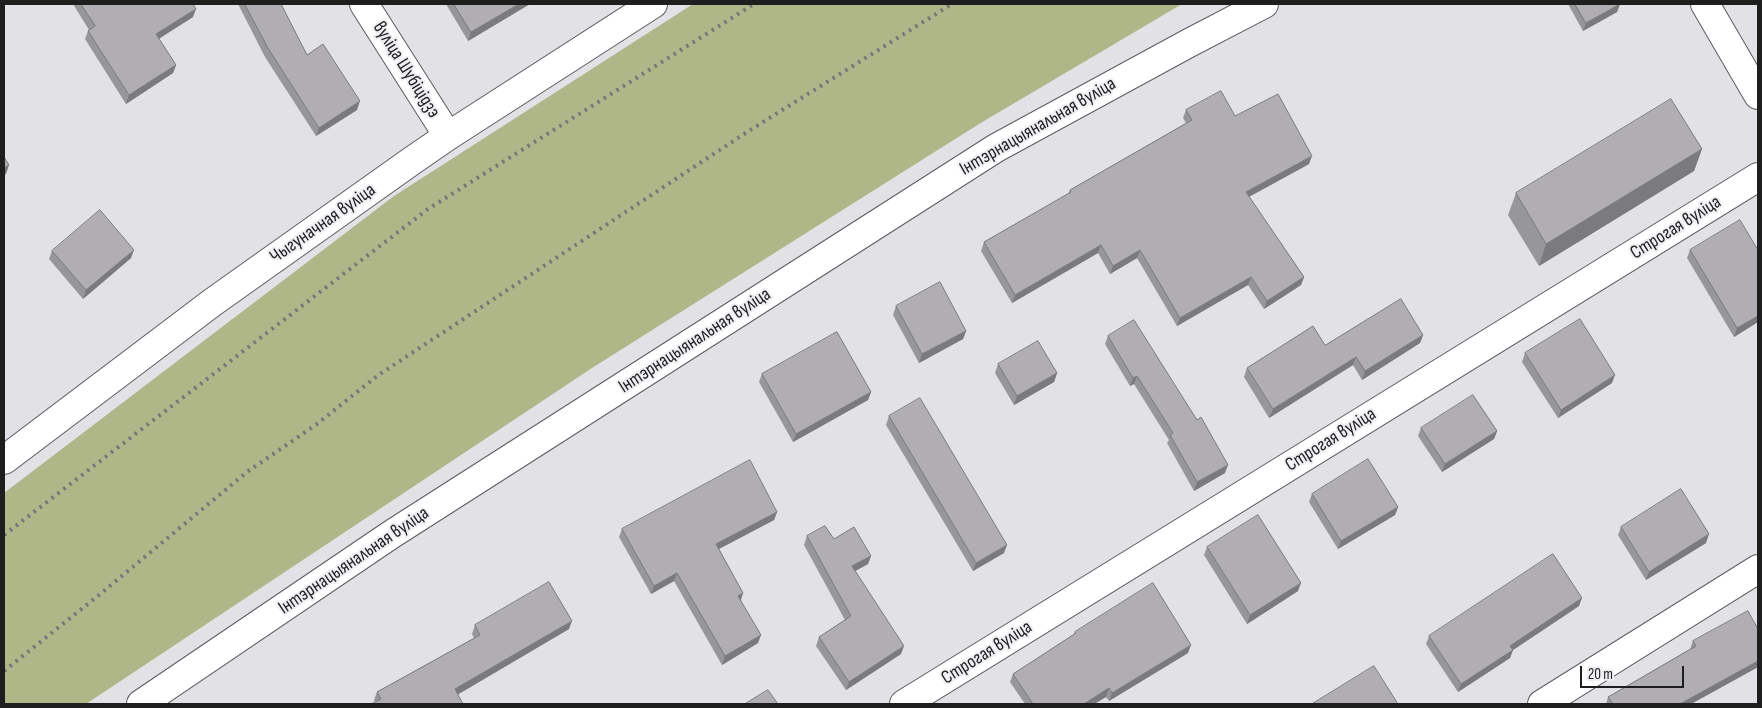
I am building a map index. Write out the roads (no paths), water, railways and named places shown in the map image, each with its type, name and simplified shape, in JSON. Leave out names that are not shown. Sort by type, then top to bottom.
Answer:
[{"type":"street","name":"вуліца Шубіцідзэ","points":[[364,4],[448,136]]},
{"type":"street","name":"Чыгуначная вуліца","points":[[4,460],[213,302],[448,136],[653,4]]},
{"type":"street","name":"Інтэрнацыянальная вуліца","points":[[140,704],[392,534],[996,148],[1188,42],[1264,4]]},
{"type":"street","points":[[1705,4],[1758,95]]},
{"type":"street","name":"Строгая вуліца","points":[[904,704],[1758,177]]},
{"type":"street","points":[[1542,704],[1758,570]]},
{"type":"railway","points":[[4,535],[428,209],[754,4]]},
{"type":"railway","points":[[4,671],[247,472],[317,424],[377,376],[747,132],[952,4]]}]
